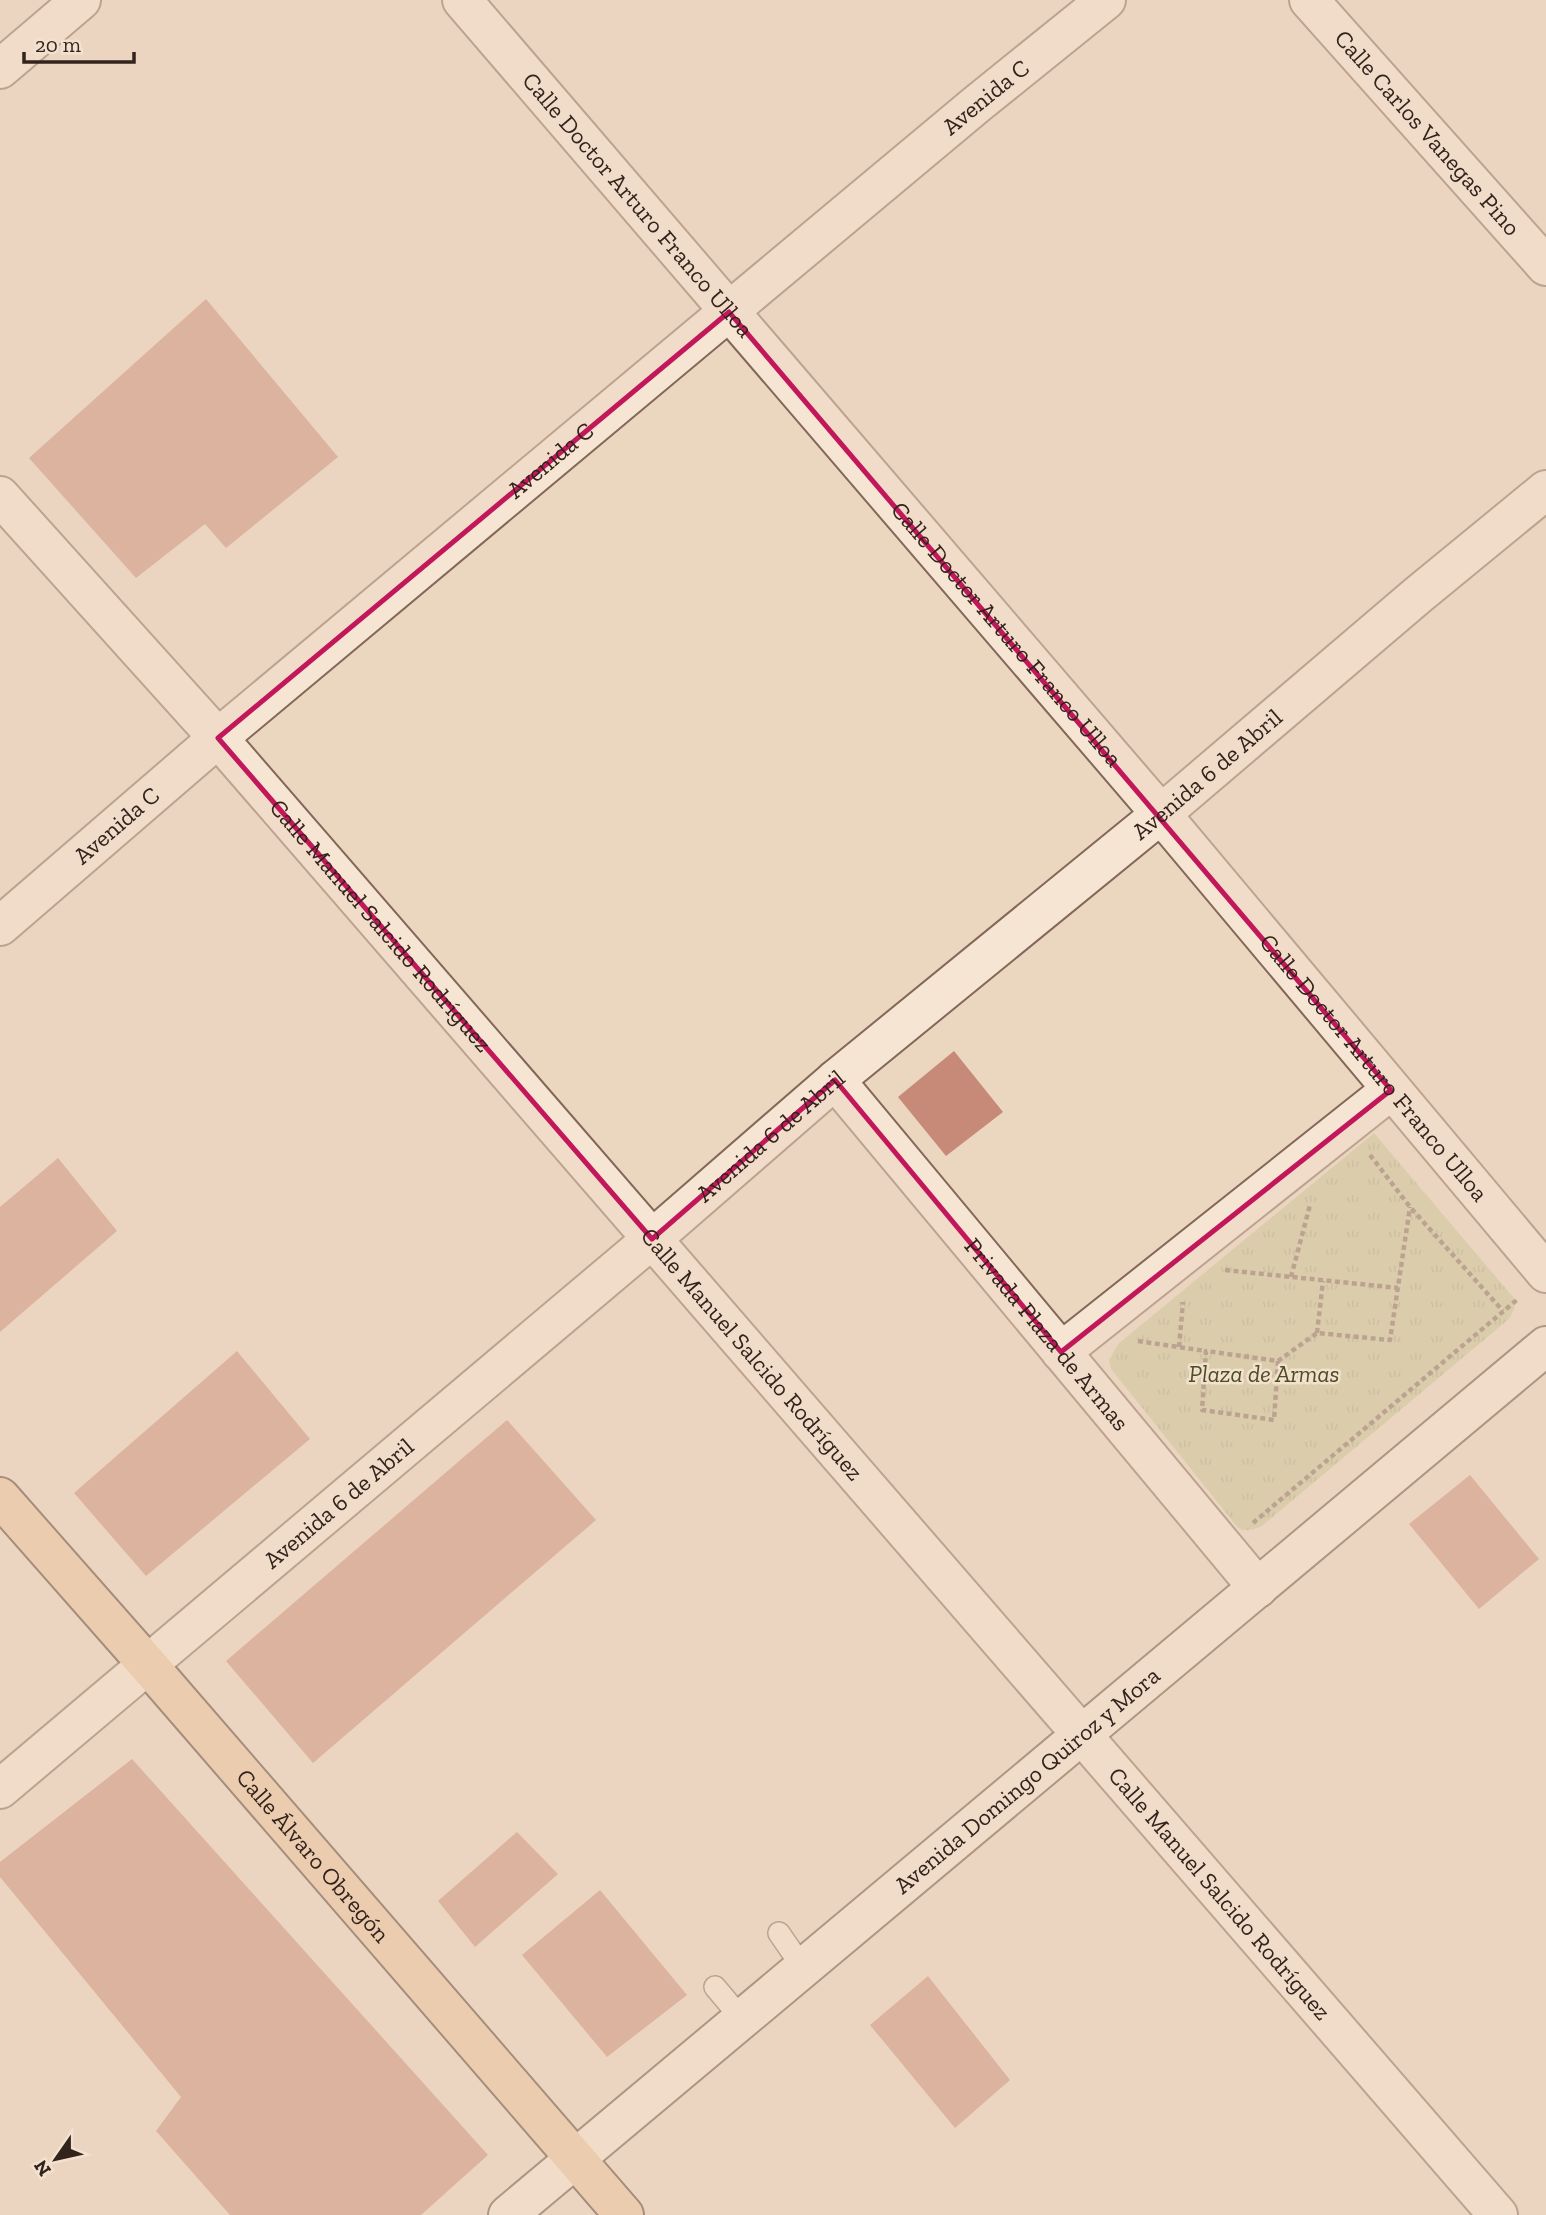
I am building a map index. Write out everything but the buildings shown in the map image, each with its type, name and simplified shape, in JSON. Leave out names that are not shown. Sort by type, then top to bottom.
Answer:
[{"type":"main road","name":"Calle Álvaro Obregón","points":[[0,1497],[624,2215]]},
{"type":"street","points":[[0,69],[81,0]]},
{"type":"street","name":"Calle Doctor Arturo Franco Ulloa","points":[[462,0],[1161,814],[1391,1090],[1533,1285]]},
{"type":"street","name":"Avenida C","points":[[0,926],[219,738],[977,104],[1106,0]]},
{"type":"street","name":"Calle Carlos Vanegas Pino","points":[[1309,0],[1546,266]]},
{"type":"street","name":"Avenida 6 de Abril","points":[[0,1789],[652,1239],[835,1080],[1161,814],[1546,490]]},
{"type":"street","name":"Calle Manuel Salcido Rodríguez","points":[[0,496],[219,738],[1498,2215]]},
{"type":"street","name":"Privada Plaza de Armas","points":[[835,1080],[1258,1588]]},
{"type":"street","points":[[1061,1352],[1391,1090]]},
{"type":"street","name":"Avenida Domingo Quiroz y Mora","points":[[508,2215],[1546,1346]]},
{"type":"lane","points":[[779,1933],[803,1968]]},
{"type":"lane","points":[[715,1987],[742,2019]]},
{"type":"path","points":[[1365,1149],[1410,1208],[1503,1311]]},
{"type":"path","points":[[1292,1277],[1310,1203]]},
{"type":"path","points":[[1133,1340],[1278,1361],[1317,1333],[1390,1340],[1410,1208]]},
{"type":"path","points":[[1221,1270],[1398,1289]]},
{"type":"path","points":[[1317,1333],[1323,1281]]},
{"type":"path","points":[[1223,1548],[1533,1285]]},
{"type":"path","points":[[1179,1347],[1183,1301]]},
{"type":"path","points":[[1206,1351],[1202,1410],[1274,1420],[1278,1361]]},
{"type":"highlighted area","points":[[729,312],[1391,1090],[1061,1352],[835,1080],[652,1239],[218,738]]},
{"type":"green space","name":"Plaza de Armas","points":[[1374,1133],[1513,1297],[1513,1311],[1509,1319],[1262,1526],[1250,1530],[1238,1528],[1111,1369],[1109,1360],[1118,1344]]}]
